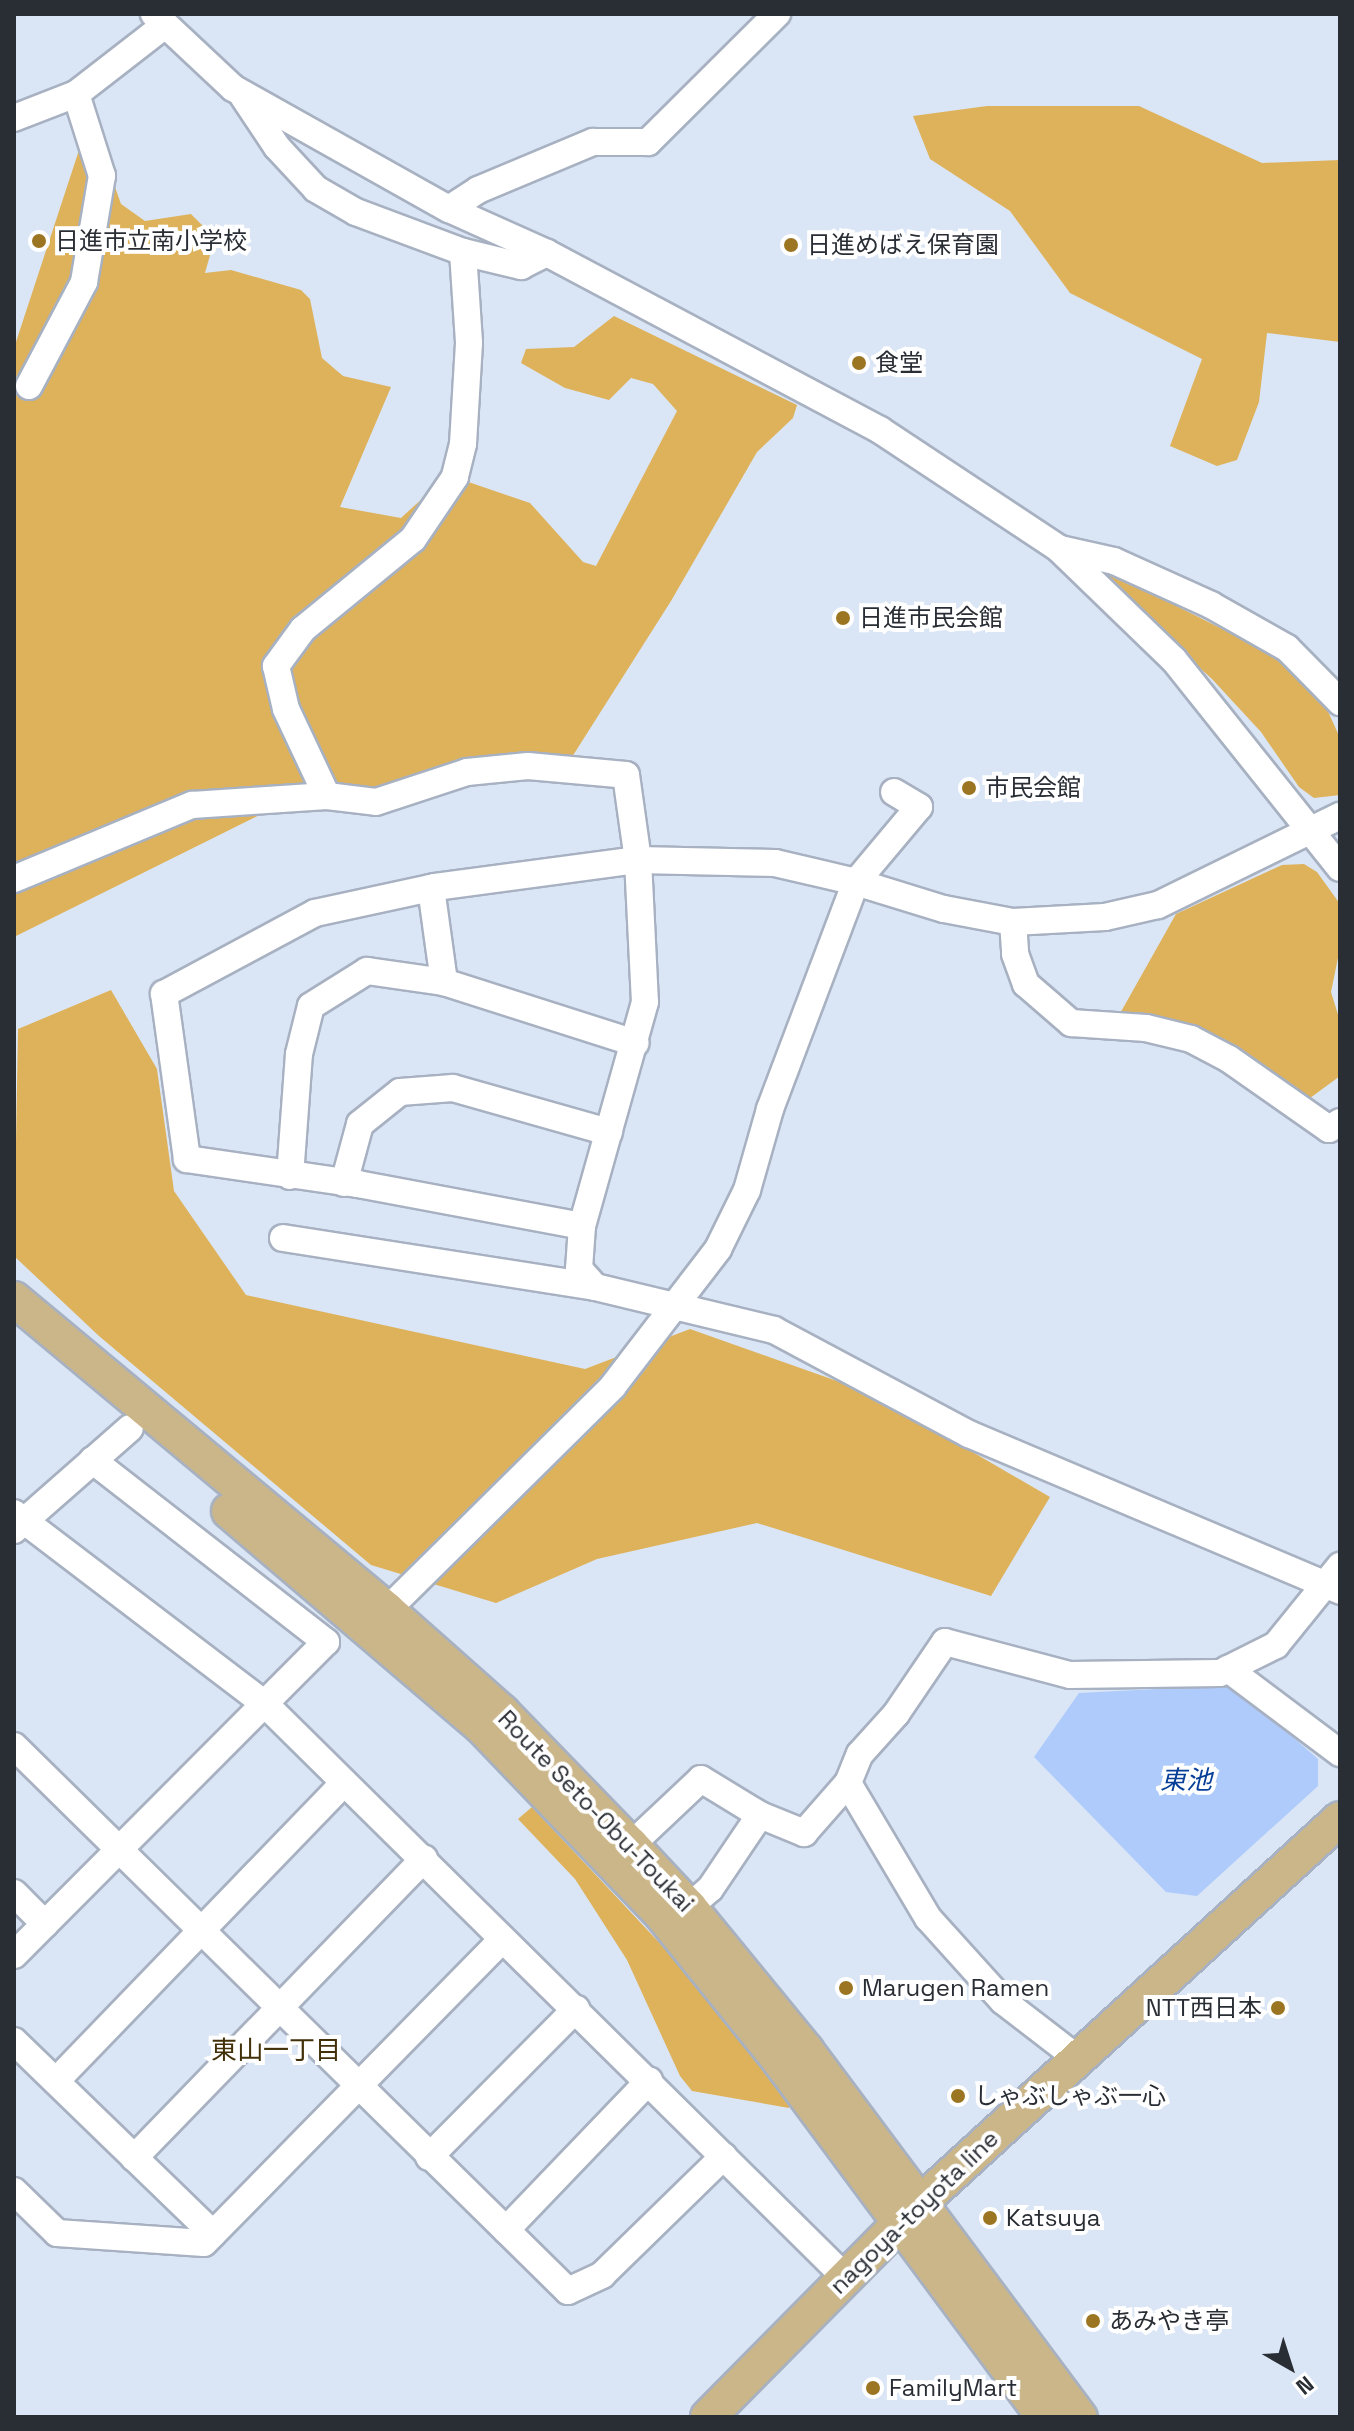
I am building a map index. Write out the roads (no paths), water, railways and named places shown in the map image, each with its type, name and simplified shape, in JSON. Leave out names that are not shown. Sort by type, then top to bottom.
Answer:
[{"type":"main road","name":"Route Seto-Obu-Toukai","points":[[14,1299],[387,1610],[502,1712],[689,1907],[806,2050],[1044,2417]]},
{"type":"main road","name":"Route Seto-Obu-Toukai","points":[[14,1330],[480,1725],[609,1858],[1080,2417]]},
{"type":"main road","name":"nagoya-toyota line","points":[[708,2417],[910,2213],[1340,1819]]},
{"type":"street","points":[[449,209],[478,190],[593,142],[648,142],[777,14]]},
{"type":"street","points":[[14,118],[76,94],[160,20],[240,92],[449,209],[547,253],[880,430],[1058,548],[1174,660],[1340,868]]},
{"type":"street","points":[[240,92],[277,147],[316,189],[356,212],[463,252],[521,266],[547,253]]},
{"type":"street","points":[[29,386],[84,282],[102,176],[76,94]]},
{"type":"street","points":[[327,796],[286,709],[276,666],[303,629],[413,539],[455,477],[463,444],[469,343],[463,252]]},
{"type":"street","points":[[1058,548],[1114,561],[1211,605],[1287,648],[1340,702]]},
{"type":"street","points":[[14,879],[192,805],[327,796],[376,802],[467,772],[528,766],[626,775],[638,860],[645,1002],[582,1226],[579,1269],[595,1287]]},
{"type":"street","points":[[387,1610],[613,1386],[679,1305],[718,1249],[747,1190],[770,1109],[856,882],[919,807],[894,792]]},
{"type":"street","points":[[582,1226],[344,1183],[187,1159],[164,994],[315,913],[431,888],[638,860],[775,863],[856,882],[944,909],[1013,922],[1105,917],[1158,905],[1313,833],[1340,816]]},
{"type":"street","points":[[431,888],[444,982]]},
{"type":"street","points":[[1013,922],[1015,954],[1026,984],[1071,1023],[1146,1028],[1191,1039],[1229,1059],[1329,1129],[1340,1122]]},
{"type":"street","points":[[290,1176],[299,1054],[311,1006],[367,971],[444,982],[635,1043]]},
{"type":"street","points":[[344,1183],[360,1124],[400,1092],[453,1088],[609,1132]]},
{"type":"street","points":[[283,1238],[595,1287],[774,1330],[969,1434],[1335,1581],[1276,1645],[1228,1669],[1070,1675],[945,1642],[896,1714],[860,1754],[848,1783],[804,1833],[760,1815],[701,1779],[631,1845]]},
{"type":"street","points":[[130,1428],[17,1521],[267,1706],[845,2277]]},
{"type":"street","points":[[14,1955],[267,1706],[326,1639],[92,1460]]},
{"type":"street","points":[[1228,1669],[1340,1753]]},
{"type":"street","points":[[14,1746],[357,2087],[568,2291],[602,2275],[724,2156]]},
{"type":"street","points":[[56,2081],[344,1783]]},
{"type":"street","points":[[848,1783],[928,1918],[1003,2001],[1077,2058]]},
{"type":"street","points":[[689,1907],[710,1889],[760,1815]]},
{"type":"street","points":[[134,2158],[424,1859]]},
{"type":"street","points":[[14,1893],[45,1924]]},
{"type":"street","points":[[14,2191],[57,2233],[197,2246],[213,2234],[503,1939]]},
{"type":"street","points":[[429,2157],[576,2009]]},
{"type":"street","points":[[14,2041],[213,2234]]},
{"type":"street","points":[[506,2230],[649,2081]]},
{"type":"water","name":"東池","points":[[1233,1685],[1318,1759],[1318,1786],[1197,1896],[1166,1892],[1034,1757],[1079,1693]]},
{"type":"place","name":"日進市立南小学校","points":[[39,241]]},
{"type":"place","name":"日進めばえ保育園","points":[[791,245]]},
{"type":"place","name":"食堂","points":[[859,363]]},
{"type":"place","name":"日進市民会館","points":[[843,618]]},
{"type":"place","name":"市民会館","points":[[969,788]]},
{"type":"place","name":"Marugen Ramen","points":[[846,1988]]},
{"type":"place","name":"NTT西日本","points":[[1278,2008]]},
{"type":"place","name":"しゃぶしゃぶ一心","points":[[958,2096]]},
{"type":"place","name":"Katsuya","points":[[990,2218]]},
{"type":"place","name":"あみやき亭","points":[[1093,2321]]},
{"type":"place","name":"FamilyMart","points":[[873,2388]]},
{"type":"district","name":"東山一丁目","points":[[276,2051]]}]
